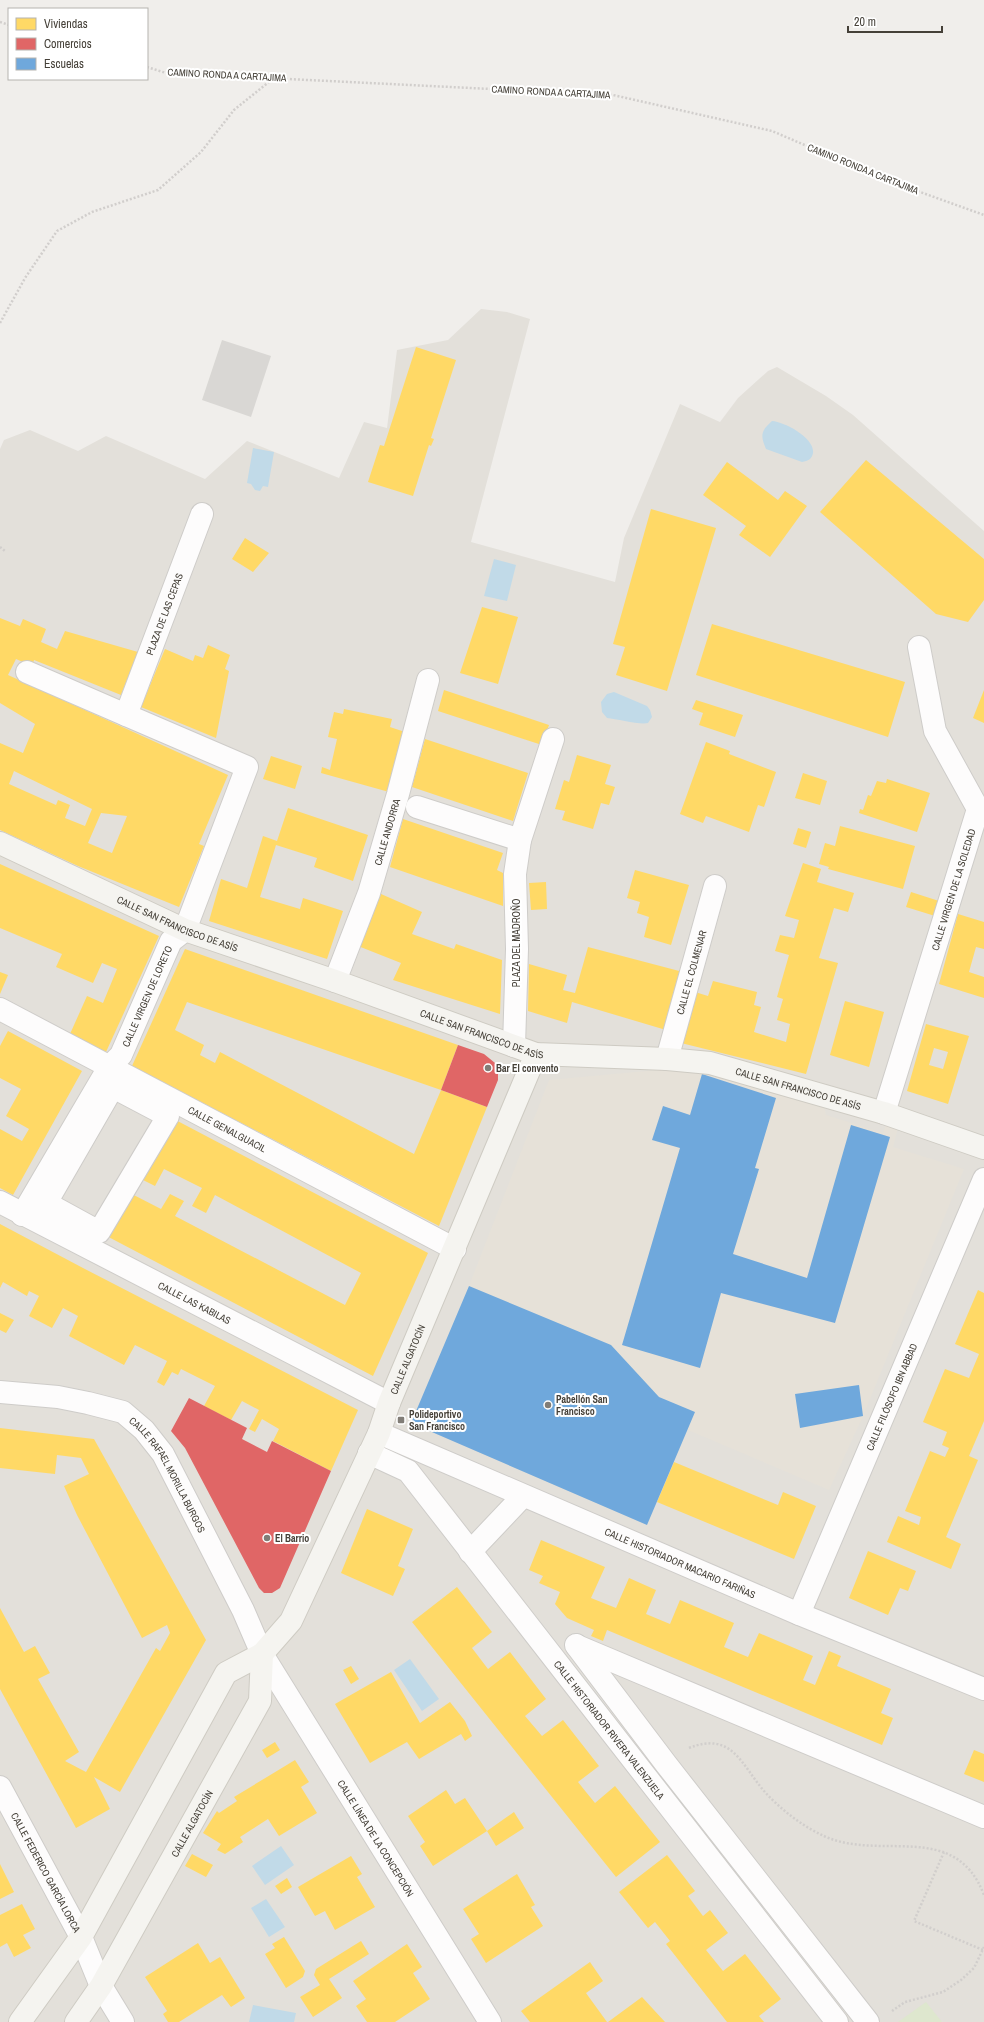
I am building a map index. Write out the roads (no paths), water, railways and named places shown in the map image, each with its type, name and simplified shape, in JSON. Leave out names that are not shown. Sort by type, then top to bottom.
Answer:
[{"type":"street","name":"PLAZA DE LAS CEPAS","points":[[126,715],[202,514]]},
{"type":"street","name":"CALLE VIRGEN DE LA SOLEDAD","points":[[884,1113],[978,809],[935,731],[919,647]]},
{"type":"street","points":[[28,672],[126,715]]},
{"type":"street","name":"CALLE ANDORRA","points":[[335,981],[369,893],[398,794],[428,680]]},
{"type":"street","name":"CALLE VIRGEN DE LORETO","points":[[22,1215],[108,1067],[121,1055],[171,941],[185,930],[247,767],[126,715]]},
{"type":"street","name":"PLAZA DEL MADROÑO","points":[[514,1046],[517,949],[515,874],[520,840],[553,739]]},
{"type":"street","points":[[417,807],[520,840]]},
{"type":"street","name":"CALLE SAN FRANCISCO DE ASÍS","points":[[0,843],[185,930],[335,981],[536,1054],[667,1058],[710,1063],[884,1113],[984,1148]]},
{"type":"street","name":"CALLE EL COLMENAR","points":[[667,1058],[715,886]]},
{"type":"street","name":"CALLE GENALGUACIL","points":[[0,1009],[455,1249]]},
{"type":"street","name":"CALLE ALGATOCÍN","points":[[20,2022],[81,1937],[226,1673],[262,1654],[291,1621],[379,1432],[389,1403],[536,1054]]},
{"type":"street","points":[[113,1087],[168,1116],[99,1232],[46,1203],[113,1087]]},
{"type":"street","name":"CALLE FILÓSOFO IBN ABBAD","points":[[800,1614],[984,1180]]},
{"type":"street","name":"CALLE LAS KABILAS","points":[[0,1202],[22,1215],[389,1403]]},
{"type":"street","name":"CALLE RAFAEL MORILLA BURGOS","points":[[0,1392],[58,1397],[123,1412],[144,1430],[163,1454],[243,1610],[262,1654]]},
{"type":"street","name":"CALLE HISTORIADOR MACARIO FARIÑAS","points":[[379,1432],[523,1496],[800,1614],[984,1689]]},
{"type":"street","name":"CALLE HISTORIADOR RIVERA VALENZUELA","points":[[369,1453],[408,1471],[837,2022]]},
{"type":"street","points":[[470,1552],[523,1496]]},
{"type":"street","points":[[877,2018],[666,1764],[576,1645],[984,1817]]},
{"type":"street","name":"CALLE ALGATOCÍN","points":[[76,2022],[101,1986],[260,1701],[262,1654]]},
{"type":"street","name":"CALLE LÍNEA DE LA CONCEPCIÓN","points":[[262,1654],[490,2022]]},
{"type":"street","name":"CALLE FEDERICO GARCÍA LORCA","points":[[0,1787],[81,1937]]},
{"type":"street","points":[[81,1937],[101,1986],[123,2022]]},
{"type":"water","points":[[772,421],[784,424],[804,437],[812,447],[813,453],[811,458],[802,462],[766,449],[762,437],[764,431]]},
{"type":"water","points":[[253,448],[274,452],[268,487],[263,486],[260,491],[255,490],[251,484],[247,483]]},
{"type":"water","points":[[494,559],[516,565],[507,601],[484,596]]},
{"type":"water","points":[[614,692],[647,706],[652,717],[648,723],[634,723],[607,718],[602,712],[601,702],[607,694]]},
{"type":"water","points":[[410,1659],[439,1699],[422,1711],[394,1670]]},
{"type":"water","points":[[281,1846],[294,1865],[265,1885],[252,1866]]},
{"type":"water","points":[[266,1899],[285,1927],[269,1937],[251,1908]]},
{"type":"water","points":[[253,2005],[296,2013],[294,2022],[249,2022]]},
{"type":"place","name":"Bar El convento","points":[[488,1068]]},
{"type":"place","name":"Pabellón San Francisco","points":[[548,1405]]},
{"type":"place","name":"Polideportivo San Francisco","points":[[401,1420]]},
{"type":"place","name":"El Barrio","points":[[267,1538]]}]
